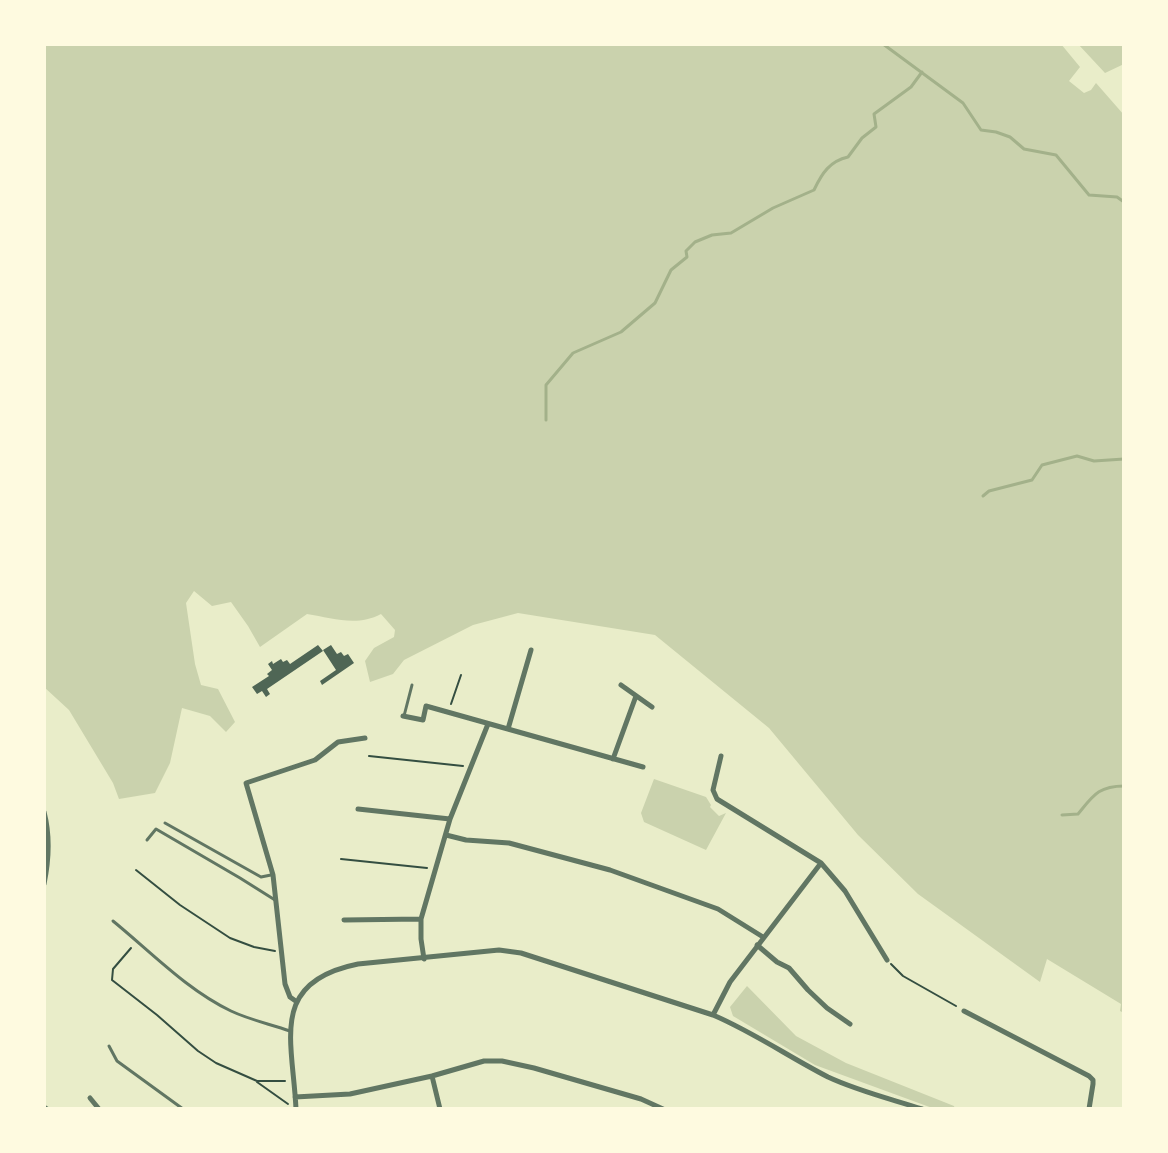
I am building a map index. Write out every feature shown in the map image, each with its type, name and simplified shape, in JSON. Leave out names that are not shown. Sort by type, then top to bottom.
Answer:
[{"type":"street","points":[[508,729],[531,650]]},
{"type":"street","points":[[621,685],[652,707]]},
{"type":"street","points":[[613,759],[636,696]]},
{"type":"street","points":[[403,716],[423,720],[426,706],[643,767]]},
{"type":"street","points":[[424,959],[421,919],[450,819],[488,724]]},
{"type":"street","points":[[297,1002],[290,997],[285,984],[273,875],[246,783],[315,760],[338,742],[365,738]]},
{"type":"street","points":[[721,756],[713,790],[717,799],[821,863],[850,899],[887,960]]},
{"type":"street","points":[[358,809],[450,819]]},
{"type":"street","points":[[44,812],[48,865],[44,884]]},
{"type":"street","points":[[446,835],[466,840],[509,843],[610,870],[718,909],[763,937]]},
{"type":"street","points":[[713,1015],[730,982],[821,863]]},
{"type":"street","points":[[344,920],[421,919]]},
{"type":"street","points":[[757,945],[789,968],[827,1008],[850,1024]]},
{"type":"street","points":[[295,1109],[290,1019],[297,1002],[315,980],[339,968],[358,964],[499,950],[521,953],[713,1015],[737,1025],[829,1077],[922,1109]]},
{"type":"street","points":[[964,1011],[1089,1076],[1093,1080],[1089,1109]]},
{"type":"street","points":[[295,1097],[350,1094],[484,1061],[502,1061],[628,1095],[663,1109]]},
{"type":"street","points":[[432,1076],[440,1109]]},
{"type":"street","points":[[90,1098],[99,1109]]},
{"type":"lane","points":[[403,716],[412,685]]},
{"type":"lane","points":[[165,823],[261,877],[273,875]]},
{"type":"lane","points":[[147,840],[156,829],[275,900]]},
{"type":"lane","points":[[113,921],[211,1000],[243,1016],[290,1031]]},
{"type":"lane","points":[[109,1046],[117,1061],[183,1109]]},
{"type":"path","points":[[448,713],[461,675]]},
{"type":"path","points":[[369,756],[471,767]]},
{"type":"path","points":[[341,859],[436,869]]},
{"type":"path","points":[[136,870],[180,905],[230,938],[254,947],[280,951]]},
{"type":"path","points":[[137,941],[113,969],[112,980],[198,1051],[216,1063],[257,1081],[295,1109]]},
{"type":"path","points":[[887,960],[903,976],[964,1011]]},
{"type":"path","points":[[257,1081],[294,1080]]},
{"type":"green space","points":[[44,44],[1061,44],[1080,67],[1069,81],[1084,93],[1096,83],[1124,115],[1124,1013],[1120,1011],[1121,1004],[1047,959],[1040,982],[918,894],[858,835],[769,728],[655,635],[518,613],[473,625],[404,660],[393,674],[370,682],[365,661],[374,648],[394,637],[395,630],[381,614],[354,621],[307,614],[260,647],[231,602],[212,606],[194,591],[186,603],[201,685],[218,689],[235,722],[226,732],[210,716],[182,708],[170,763],[155,793],[119,799],[113,783],[69,710],[44,687]]},
{"type":"green space","points":[[1078,44],[1124,44],[1124,64],[1105,73]]},
{"type":"green space","points":[[654,779],[706,797],[719,816],[726,813],[706,850],[644,822],[641,813]]},
{"type":"green space","points":[[747,986],[796,1036],[846,1063],[955,1109],[935,1109],[815,1065],[733,1016],[730,1007]]},
{"type":"building","points":[[318,645],[323,651],[267,689],[270,694],[266,697],[262,691],[257,694],[252,687],[269,676],[267,674],[272,670],[268,664],[281,659],[290,664]]},
{"type":"building","points":[[331,645],[337,654],[348,654],[354,663],[322,685],[320,681],[336,670],[323,650]]},
{"type":"waterway","points":[[883,44],[963,103],[981,130],[1010,137],[1024,149],[1056,155],[1089,195],[1117,197],[1124,202]]},
{"type":"waterway","points":[[546,420],[546,385],[573,353],[621,332],[655,303],[671,270],[687,257],[686,251],[695,242],[712,235],[731,233],[773,208],[814,190],[827,169],[836,161],[848,157],[862,138],[876,127],[874,114],[911,87],[922,72]]},
{"type":"waterway","points":[[983,496],[989,491],[1032,480],[1042,465],[1077,456],[1094,461],[1124,459]]},
{"type":"waterway","points":[[1062,815],[1078,814],[1102,790],[1124,786]]}]
